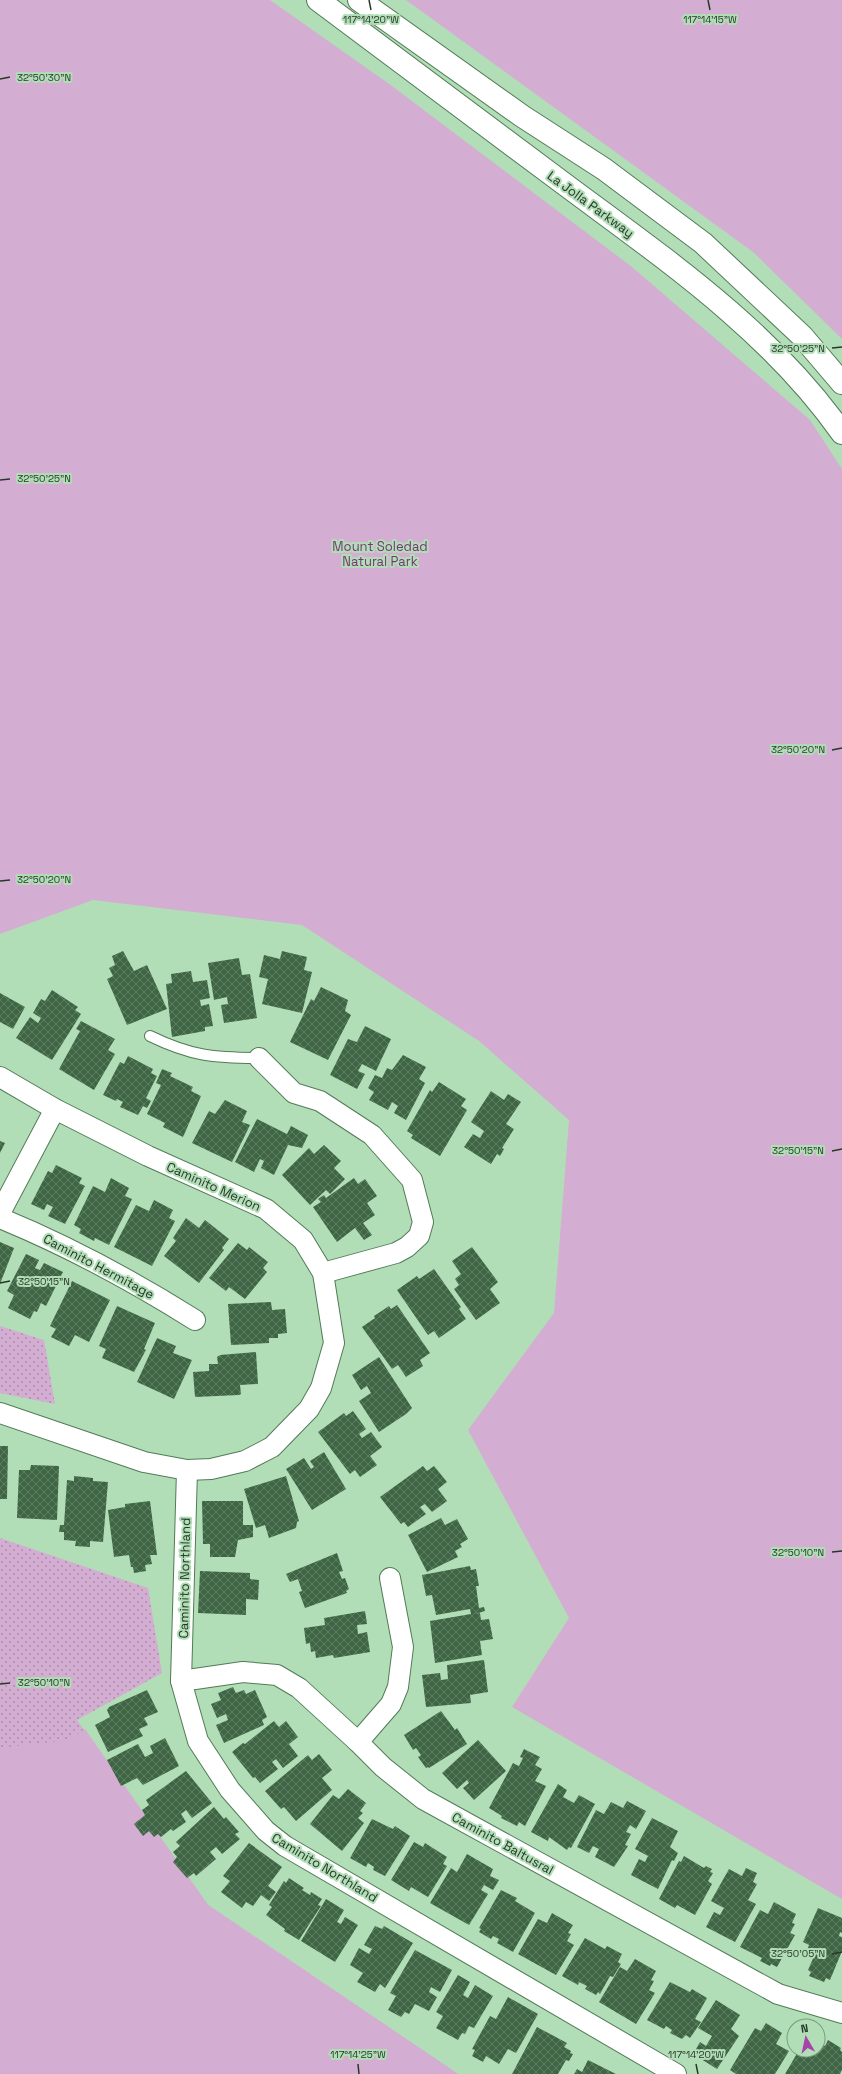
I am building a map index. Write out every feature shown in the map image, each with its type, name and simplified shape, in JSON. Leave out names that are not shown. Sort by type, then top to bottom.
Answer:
[{"type":"highway","name":"La Jolla Parkway","points":[[318,0],[666,258],[735,316],[778,356],[842,433]]},
{"type":"highway","points":[[359,0],[522,116],[604,169],[703,243],[802,336],[842,383]]},
{"type":"street","points":[[259,1058],[294,1092],[320,1102],[372,1135],[412,1180],[423,1222],[419,1236],[407,1247],[396,1253],[323,1273]]},
{"type":"street","name":"Caminito Merion","points":[[0,1077],[55,1109],[148,1156],[266,1209],[303,1240],[323,1273],[334,1343],[321,1388],[309,1409],[272,1447],[245,1461],[211,1469],[187,1470],[144,1462],[0,1413]]},
{"type":"street","points":[[0,1213],[55,1109]]},
{"type":"street","name":"Caminito Hermitage","points":[[0,1218],[46,1236],[151,1293],[194,1320]]},
{"type":"street","name":"Caminito Northland","points":[[187,1470],[181,1681],[198,1742],[230,1790],[266,1831],[285,1846],[676,2074]]},
{"type":"street","points":[[358,1742],[391,1704],[398,1687],[403,1647],[390,1578]]},
{"type":"street","name":"Caminito Baltusral","points":[[181,1681],[243,1672],[277,1675],[299,1688],[358,1742],[382,1767],[423,1800],[778,1994],[842,2013]]},
{"type":"lane","points":[[150,1036],[173,1047],[202,1056],[259,1058]]},
{"type":"green space","name":"Mount Soledad Natural Park","points":[[0,0],[270,0],[392,86],[632,267],[810,420],[842,469],[842,1899],[512,1707],[569,1618],[468,1430],[554,1313],[569,1120],[479,1041],[302,925],[93,900],[0,934]]},
{"type":"green space","points":[[406,0],[842,0],[842,339],[753,252]]},
{"type":"green space","points":[[0,1326],[44,1340],[55,1404],[0,1393]]},
{"type":"green space","points":[[0,1538],[148,1588],[162,1673],[77,1720],[208,1905],[458,2074],[0,2074]]},
{"type":"green space","points":[[85,1729],[208,1905],[458,2074],[0,2074],[0,1748],[68,1740]]},
{"type":"building","points":[[123,951],[134,971],[147,965],[167,1009],[127,1025],[107,979],[113,976],[109,968],[115,965],[112,956]]},
{"type":"building","points":[[282,951],[307,957],[304,970],[312,972],[302,1013],[262,1004],[268,979],[259,977],[264,955],[280,959]]},
{"type":"building","points":[[239,958],[242,975],[250,974],[257,1018],[224,1023],[221,1005],[228,1004],[227,997],[214,1000],[208,963]]},
{"type":"building","points":[[191,971],[193,982],[207,980],[210,998],[200,1000],[201,1006],[209,1004],[213,1026],[205,1027],[205,1031],[172,1037],[166,984],[172,983],[171,974]]},
{"type":"building","points":[[321,987],[348,1000],[345,1011],[351,1015],[328,1060],[290,1042],[311,999],[314,1001]]},
{"type":"building","points":[[52,990],[78,1007],[75,1010],[81,1014],[52,1060],[16,1038],[30,1017],[38,1023],[41,1018],[33,1013],[41,999],[45,1001]]},
{"type":"building","points":[[0,993],[25,1007],[13,1029],[0,1022]]},
{"type":"building","points":[[81,1021],[115,1039],[108,1050],[115,1054],[94,1090],[59,1069],[80,1031],[76,1029]]},
{"type":"building","points":[[365,1026],[391,1039],[376,1071],[362,1064],[358,1071],[365,1074],[357,1089],[330,1075],[348,1039],[357,1042]]},
{"type":"building","points":[[403,1055],[426,1067],[419,1079],[425,1083],[406,1120],[394,1113],[398,1106],[392,1102],[388,1110],[369,1100],[374,1092],[368,1088],[375,1075],[382,1078],[387,1068],[392,1070]]},
{"type":"building","points":[[128,1056],[153,1069],[151,1073],[157,1076],[146,1098],[151,1101],[147,1108],[143,1106],[138,1115],[120,1107],[123,1102],[117,1099],[116,1101],[103,1095],[120,1062],[124,1064]]},
{"type":"building","points":[[162,1069],[172,1073],[170,1076],[193,1087],[191,1091],[201,1096],[183,1137],[163,1127],[165,1123],[147,1114],[161,1085],[156,1083]]},
{"type":"building","points":[[439,1082],[466,1099],[461,1106],[467,1110],[440,1156],[411,1138],[413,1135],[407,1131],[430,1090],[432,1092]]},
{"type":"building","points":[[491,1091],[504,1100],[508,1094],[521,1102],[506,1124],[514,1129],[502,1148],[504,1149],[500,1156],[497,1154],[491,1164],[464,1147],[473,1134],[480,1138],[484,1131],[471,1122]]},
{"type":"building","points":[[225,1100],[247,1111],[242,1122],[250,1125],[232,1162],[192,1143],[209,1111],[215,1114]]},
{"type":"building","points":[[257,1119],[287,1134],[291,1126],[308,1135],[302,1148],[288,1145],[274,1175],[261,1168],[264,1161],[260,1159],[254,1172],[235,1162]]},
{"type":"building","points":[[0,1141],[5,1143],[0,1153]]},
{"type":"building","points":[[324,1145],[341,1161],[334,1168],[345,1179],[330,1194],[326,1190],[310,1205],[282,1175],[309,1148],[314,1154]]},
{"type":"building","points":[[56,1165],[82,1178],[79,1183],[85,1186],[65,1224],[48,1216],[53,1207],[47,1204],[44,1210],[31,1204],[48,1171],[52,1173]]},
{"type":"building","points":[[111,1178],[129,1188],[125,1196],[132,1199],[109,1245],[95,1238],[94,1241],[79,1233],[81,1229],[74,1225],[93,1186],[105,1192]]},
{"type":"building","points":[[354,1178],[358,1184],[365,1179],[377,1196],[367,1203],[375,1215],[363,1223],[372,1235],[364,1240],[355,1228],[337,1242],[313,1207],[321,1202],[318,1199],[324,1195],[326,1198]]},
{"type":"building","points":[[154,1200],[173,1210],[169,1218],[175,1221],[152,1266],[114,1247],[136,1205],[149,1211]]},
{"type":"building","points":[[186,1218],[199,1228],[205,1220],[229,1239],[222,1248],[224,1250],[199,1283],[164,1256],[176,1241],[173,1238]]},
{"type":"building","points":[[0,1242],[14,1248],[0,1284]]},
{"type":"building","points":[[238,1243],[247,1250],[249,1247],[268,1262],[263,1268],[267,1272],[245,1299],[229,1287],[226,1291],[209,1278]]},
{"type":"building","points":[[472,1247],[498,1282],[490,1289],[500,1303],[476,1320],[454,1289],[459,1285],[455,1279],[461,1274],[452,1261]]},
{"type":"building","points":[[26,1254],[39,1260],[35,1268],[40,1270],[44,1263],[63,1272],[46,1306],[41,1303],[37,1312],[34,1311],[30,1319],[8,1308],[14,1295],[7,1291]]},
{"type":"building","points":[[434,1269],[461,1307],[459,1309],[466,1319],[439,1338],[434,1331],[428,1335],[397,1290],[417,1276],[419,1279]]},
{"type":"building","points":[[72,1281],[110,1300],[89,1342],[75,1335],[69,1346],[51,1337],[56,1329],[50,1326]]},
{"type":"building","points":[[271,1302],[272,1310],[285,1309],[287,1333],[278,1334],[278,1338],[269,1338],[269,1343],[231,1345],[228,1304]]},
{"type":"building","points":[[397,1305],[430,1353],[420,1360],[423,1366],[406,1377],[398,1365],[392,1369],[362,1327],[375,1318],[374,1316],[389,1306],[391,1309]]},
{"type":"building","points":[[117,1306],[155,1323],[144,1349],[146,1350],[134,1372],[102,1358],[106,1349],[99,1346]]},
{"type":"building","points":[[157,1338],[176,1346],[173,1353],[192,1360],[174,1399],[137,1382]]},
{"type":"building","points":[[256,1352],[258,1384],[240,1385],[241,1394],[239,1395],[195,1397],[193,1372],[209,1371],[209,1364],[218,1364],[217,1357],[220,1355]]},
{"type":"building","points":[[379,1357],[412,1408],[406,1414],[379,1432],[359,1401],[371,1393],[367,1386],[361,1390],[352,1375]]},
{"type":"building","points":[[353,1411],[366,1429],[359,1434],[362,1438],[371,1432],[382,1447],[370,1456],[377,1465],[360,1477],[355,1470],[350,1474],[318,1432],[344,1413],[346,1416]]},
{"type":"building","points":[[0,1446],[8,1446],[7,1499],[0,1499]]},
{"type":"building","points":[[324,1452],[346,1489],[312,1510],[286,1469],[304,1458],[311,1469],[314,1467],[310,1461]]},
{"type":"building","points":[[31,1465],[59,1466],[57,1520],[17,1518],[19,1470],[30,1470]]},
{"type":"building","points":[[423,1466],[427,1471],[434,1466],[447,1482],[438,1489],[447,1501],[432,1512],[425,1504],[420,1507],[426,1514],[408,1527],[404,1522],[401,1524],[380,1497]]},
{"type":"building","points":[[74,1476],[93,1478],[93,1481],[108,1482],[103,1542],[90,1541],[90,1547],[75,1546],[76,1541],[64,1540],[64,1532],[59,1532],[60,1525],[64,1525],[67,1480],[74,1481]]},
{"type":"building","points":[[286,1476],[299,1521],[297,1522],[296,1528],[269,1538],[265,1525],[256,1528],[244,1489]]},
{"type":"building","points":[[150,1501],[157,1555],[150,1555],[152,1564],[145,1565],[146,1571],[134,1573],[133,1567],[131,1567],[129,1555],[114,1557],[108,1510],[125,1507],[125,1504]]},
{"type":"building","points":[[202,1501],[243,1501],[243,1525],[253,1525],[253,1537],[238,1540],[235,1557],[210,1557],[210,1544],[203,1544]]},
{"type":"building","points":[[441,1518],[445,1525],[457,1519],[468,1539],[460,1544],[462,1547],[455,1551],[458,1557],[427,1572],[408,1535]]},
{"type":"building","points":[[337,1553],[343,1571],[339,1572],[342,1579],[345,1578],[349,1589],[346,1591],[347,1593],[305,1608],[299,1592],[302,1591],[298,1579],[290,1582],[286,1574]]},
{"type":"building","points":[[470,1566],[471,1570],[476,1569],[479,1586],[476,1586],[479,1608],[484,1607],[485,1611],[475,1614],[480,1613],[481,1620],[489,1619],[493,1639],[480,1641],[482,1655],[435,1663],[430,1621],[471,1614],[470,1609],[436,1615],[432,1595],[426,1596],[422,1575]]},
{"type":"building","points":[[200,1571],[250,1573],[250,1579],[259,1580],[258,1600],[246,1599],[246,1615],[198,1613]]},
{"type":"building","points":[[365,1611],[367,1624],[357,1625],[358,1634],[367,1632],[370,1652],[334,1658],[333,1655],[316,1658],[315,1651],[311,1652],[310,1643],[306,1644],[304,1628],[325,1625],[324,1618]]},
{"type":"building","points":[[484,1660],[488,1692],[470,1695],[471,1703],[426,1707],[422,1675],[440,1673],[441,1680],[448,1679],[447,1665]]},
{"type":"building","points":[[233,1687],[236,1693],[244,1690],[246,1694],[255,1690],[267,1717],[262,1720],[264,1725],[224,1743],[216,1725],[228,1720],[226,1714],[217,1718],[211,1704],[221,1700],[218,1693]]},
{"type":"building","points":[[147,1690],[158,1712],[144,1718],[148,1725],[139,1729],[143,1736],[108,1752],[95,1725],[110,1717],[107,1710],[109,1707]]},
{"type":"building","points":[[441,1711],[455,1730],[457,1728],[467,1744],[429,1768],[426,1768],[418,1757],[421,1755],[416,1748],[413,1750],[404,1735]]},
{"type":"building","points":[[274,1721],[279,1727],[286,1721],[298,1737],[289,1744],[298,1756],[283,1768],[276,1759],[272,1762],[278,1769],[260,1783],[255,1777],[253,1778],[232,1752],[243,1743],[245,1744]]},
{"type":"building","points":[[165,1738],[179,1766],[143,1785],[137,1778],[121,1786],[107,1760],[138,1744],[145,1757],[153,1753],[150,1746]]},
{"type":"building","points":[[478,1740],[506,1771],[474,1800],[463,1788],[469,1783],[467,1780],[457,1789],[442,1773]]},
{"type":"building","points":[[524,1749],[540,1757],[535,1765],[542,1769],[535,1781],[546,1786],[525,1826],[519,1822],[517,1826],[501,1818],[502,1816],[489,1808],[513,1763],[519,1766],[523,1758],[520,1757]]},
{"type":"building","points":[[319,1754],[332,1770],[322,1778],[332,1790],[296,1821],[284,1807],[281,1809],[265,1791],[308,1755],[312,1760]]},
{"type":"building","points":[[186,1771],[212,1803],[192,1818],[186,1810],[181,1814],[186,1822],[173,1831],[171,1829],[161,1837],[158,1834],[154,1837],[149,1831],[143,1836],[134,1824],[145,1815],[142,1810],[149,1805],[146,1800]]},
{"type":"building","points":[[558,1784],[567,1790],[563,1797],[574,1803],[579,1795],[595,1804],[571,1848],[569,1847],[567,1850],[549,1837],[548,1841],[531,1832]]},
{"type":"building","points":[[348,1789],[366,1803],[360,1811],[363,1813],[358,1818],[364,1823],[342,1851],[310,1824],[333,1795],[339,1799]]},
{"type":"building","points":[[627,1801],[646,1811],[636,1829],[630,1825],[626,1832],[631,1834],[625,1845],[628,1846],[614,1867],[595,1857],[599,1849],[593,1846],[589,1853],[577,1847],[596,1810],[604,1814],[611,1802],[623,1808]]},
{"type":"building","points":[[214,1807],[224,1819],[226,1817],[239,1832],[235,1834],[240,1839],[222,1854],[216,1847],[210,1852],[216,1859],[196,1876],[194,1873],[187,1878],[173,1862],[177,1857],[173,1852],[180,1846],[176,1842]]},
{"type":"building","points":[[652,1818],[678,1831],[670,1847],[678,1853],[674,1861],[672,1860],[658,1889],[631,1875],[639,1859],[645,1862],[648,1856],[635,1849]]},
{"type":"building","points":[[372,1819],[393,1829],[395,1826],[410,1836],[385,1876],[373,1870],[374,1867],[368,1863],[366,1867],[350,1858]]},
{"type":"building","points":[[414,1842],[423,1847],[425,1843],[447,1857],[443,1864],[447,1866],[428,1897],[411,1887],[409,1891],[391,1880]]},
{"type":"building","points":[[249,1843],[282,1867],[268,1886],[276,1892],[269,1901],[261,1895],[253,1906],[246,1902],[242,1908],[221,1892],[230,1881],[223,1876]]},
{"type":"building","points":[[467,1854],[493,1869],[490,1876],[499,1880],[493,1890],[484,1885],[481,1890],[488,1894],[469,1925],[430,1903],[451,1868],[457,1872]]},
{"type":"building","points":[[684,1856],[704,1868],[706,1866],[712,1869],[710,1872],[713,1873],[708,1881],[712,1884],[695,1915],[677,1905],[675,1908],[659,1899],[679,1861],[681,1862]]},
{"type":"building","points":[[746,1868],[757,1873],[753,1882],[757,1884],[748,1900],[756,1904],[735,1942],[706,1927],[714,1912],[720,1915],[724,1908],[711,1901],[729,1869],[742,1876]]},
{"type":"building","points":[[289,1878],[304,1888],[302,1890],[310,1895],[311,1892],[322,1899],[318,1905],[321,1906],[299,1940],[284,1931],[285,1929],[266,1915],[272,1907],[269,1905],[284,1881],[286,1883]]},
{"type":"building","points":[[501,1890],[517,1898],[515,1901],[535,1913],[513,1952],[497,1943],[499,1939],[493,1936],[491,1939],[479,1932],[481,1929],[479,1928]]},
{"type":"building","points":[[326,1899],[344,1910],[337,1922],[341,1924],[345,1917],[358,1925],[335,1962],[301,1941]]},
{"type":"building","points":[[774,1902],[796,1914],[792,1923],[795,1924],[790,1933],[795,1935],[777,1967],[771,1964],[770,1966],[760,1961],[762,1958],[740,1947],[760,1910],[768,1914]]},
{"type":"building","points":[[818,1908],[842,1918],[842,1933],[840,1932],[839,1936],[842,1937],[842,1951],[830,1980],[826,1978],[824,1982],[809,1976],[811,1972],[808,1970],[815,1954],[807,1951],[809,1945],[803,1942]]},
{"type":"building","points":[[552,1913],[573,1925],[568,1933],[571,1934],[567,1941],[574,1945],[556,1975],[518,1954],[538,1919],[547,1923]]},
{"type":"building","points":[[375,1926],[382,1929],[384,1926],[413,1943],[385,1988],[380,1984],[375,1992],[357,1982],[363,1973],[350,1965],[359,1948],[369,1954],[372,1949],[364,1945]]},
{"type":"building","points":[[585,1938],[605,1949],[607,1946],[622,1954],[618,1962],[621,1964],[613,1977],[610,1976],[600,1994],[598,1992],[596,1995],[585,1989],[587,1986],[579,1982],[578,1985],[562,1976]]},
{"type":"building","points":[[415,1950],[452,1970],[440,1992],[431,1987],[429,1992],[437,1997],[429,2011],[415,2004],[409,2014],[405,2012],[401,2017],[388,2010],[396,1996],[390,1993]]},
{"type":"building","points":[[635,1959],[656,1971],[651,1980],[654,1981],[649,1990],[655,1993],[636,2024],[599,2002],[620,1967],[627,1971]]},
{"type":"building","points":[[458,1975],[470,1982],[463,1995],[468,1998],[475,1985],[493,1996],[474,2028],[469,2026],[465,2034],[462,2033],[458,2040],[436,2028],[443,2016],[436,2012]]},
{"type":"building","points":[[670,1982],[690,1992],[692,1989],[707,1998],[695,2019],[701,2022],[690,2038],[686,2035],[682,2039],[670,2033],[672,2030],[666,2026],[664,2029],[647,2020]]},
{"type":"building","points":[[508,1997],[538,2014],[516,2053],[508,2049],[499,2064],[486,2056],[483,2062],[472,2056],[475,2050],[472,2049],[490,2016],[496,2019]]},
{"type":"building","points":[[716,2000],[740,2015],[731,2029],[739,2036],[717,2069],[693,2054],[700,2042],[706,2046],[712,2036],[698,2028]]},
{"type":"building","points":[[766,2023],[782,2033],[776,2044],[786,2049],[786,2056],[775,2074],[736,2074],[730,2070],[755,2028],[761,2031]]},
{"type":"building","points":[[537,2027],[567,2043],[564,2047],[573,2054],[569,2061],[566,2060],[558,2074],[512,2074]]},
{"type":"building","points":[[828,2040],[841,2048],[842,2070],[840,2074],[785,2074],[794,2058],[826,2058],[826,2044]]},
{"type":"building","points":[[588,2060],[616,2074],[574,2074],[577,2069],[582,2072]]}]
